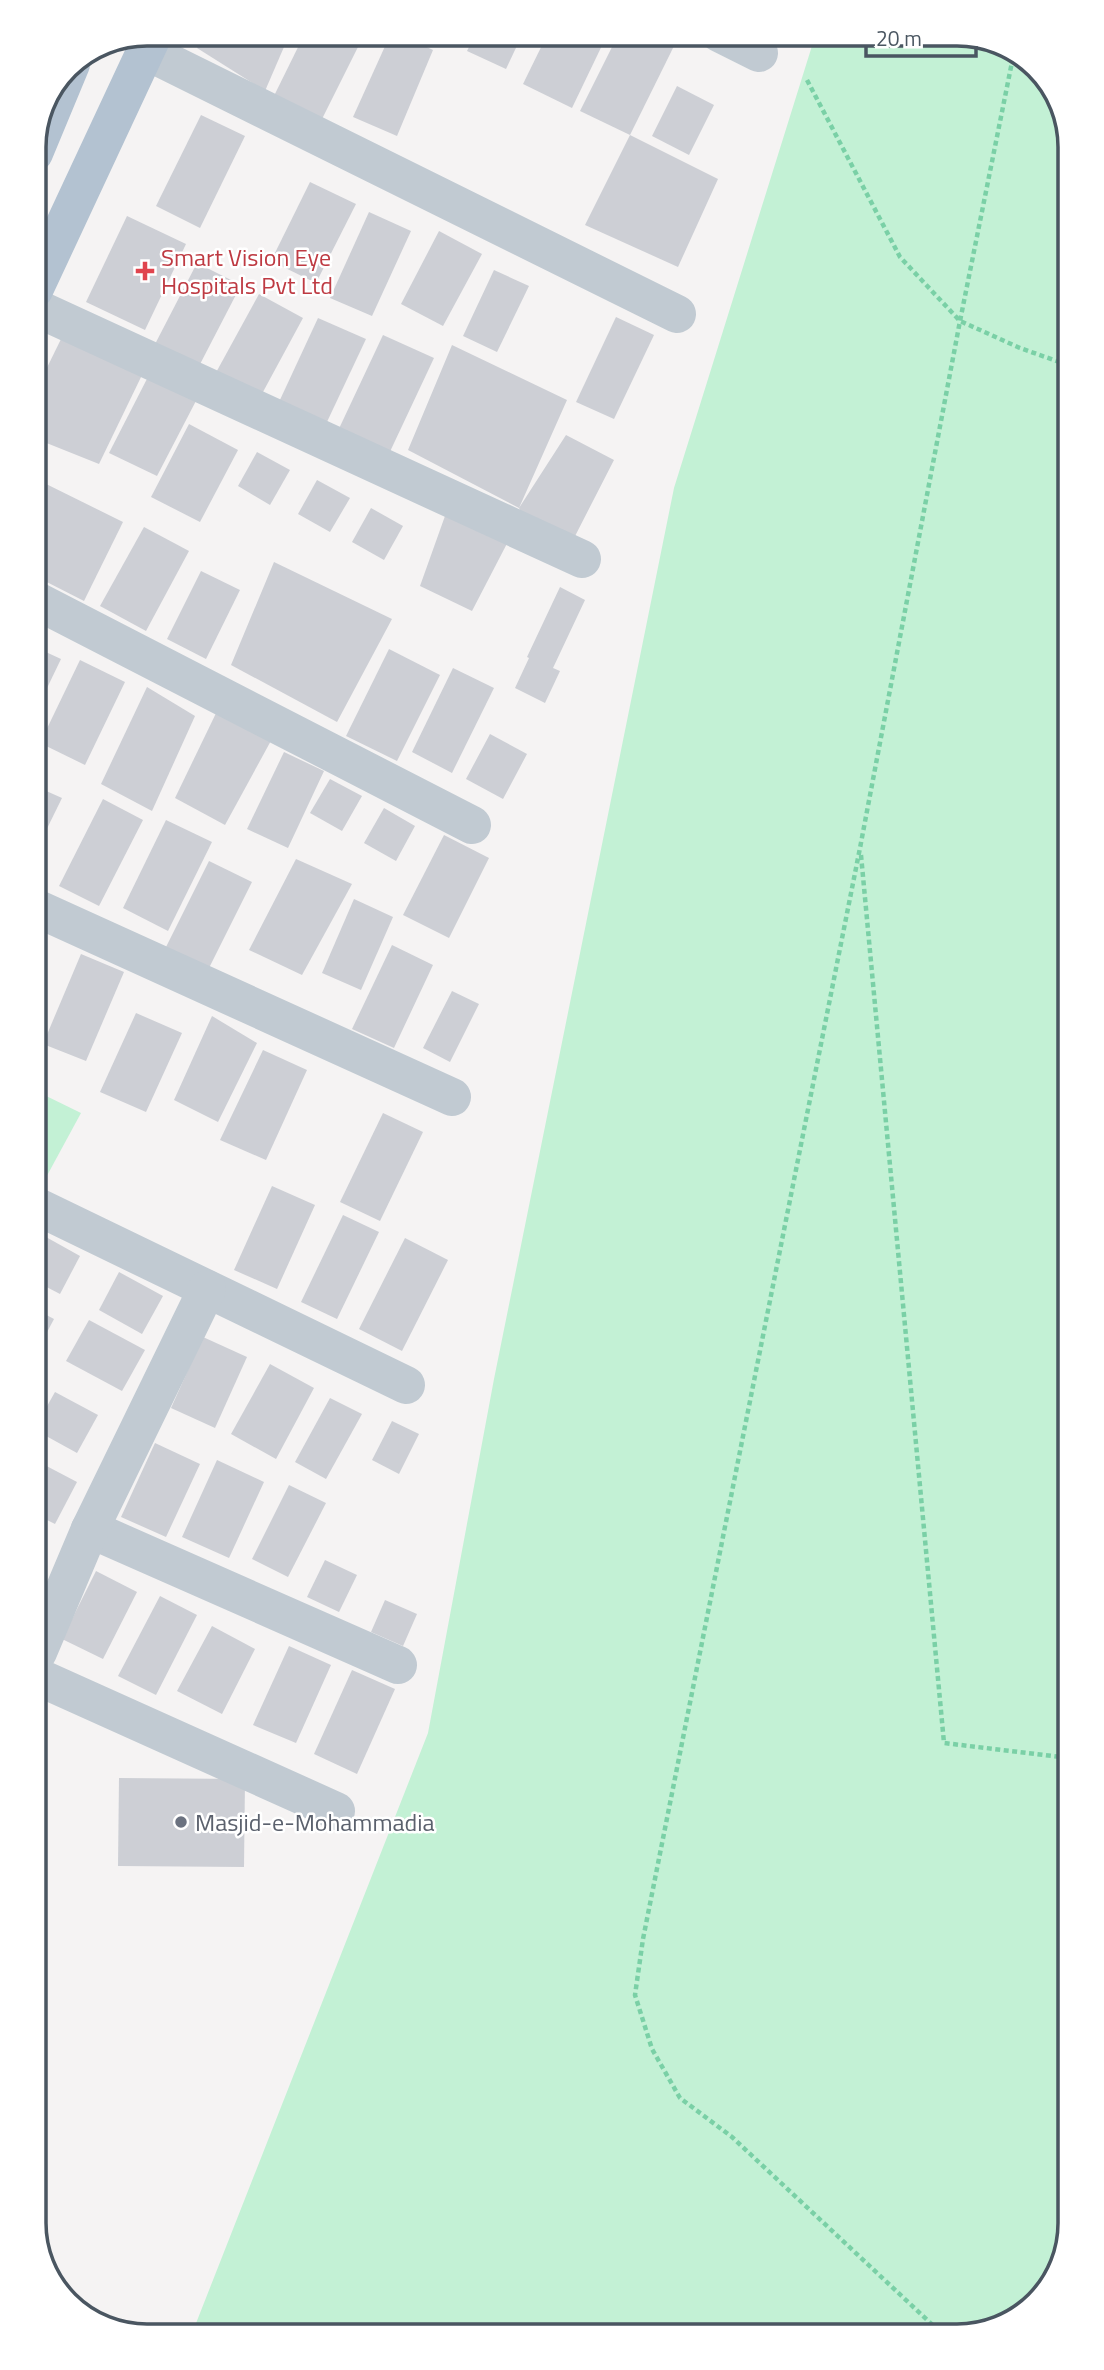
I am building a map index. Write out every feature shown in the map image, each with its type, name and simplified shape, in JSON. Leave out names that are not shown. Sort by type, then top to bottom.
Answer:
[{"type":"main road","points":[[46,264],[148,46]]},
{"type":"street","points":[[158,46],[677,314]]},
{"type":"street","points":[[745,46],[759,53]]},
{"type":"street","points":[[46,313],[582,559]]},
{"type":"street","points":[[46,606],[471,825]]},
{"type":"street","points":[[46,913],[452,1097]]},
{"type":"street","points":[[46,1211],[406,1385]]},
{"type":"street","points":[[46,1633],[90,1529],[207,1289]]},
{"type":"street","points":[[90,1529],[398,1665]]},
{"type":"street","points":[[46,1681],[336,1811]]},
{"type":"path","points":[[932,2324],[732,2137],[680,2098],[652,2049],[635,1995],[646,1925],[860,848],[1012,62]]},
{"type":"path","points":[[807,80],[900,257],[960,321],[1058,362]]},
{"type":"path","points":[[860,848],[944,1743],[1058,1757]]},
{"type":"green space","points":[[812,46],[964,46],[996,53],[1019,66],[1045,96],[1058,134],[1057,2243],[1048,2268],[1038,2285],[1024,2299],[1002,2314],[977,2323],[196,2324],[428,1733],[494,1379],[674,488]]},
{"type":"green space","points":[[46,1096],[81,1113],[46,1177]]},
{"type":"building","points":[[198,46],[284,46],[265,91],[197,48]]},
{"type":"building","points":[[299,46],[358,46],[318,127],[270,104]]},
{"type":"building","points":[[385,46],[425,46],[433,50],[397,136],[353,117]]},
{"type":"building","points":[[470,46],[517,46],[506,69],[467,51]]},
{"type":"building","points":[[542,46],[602,46],[572,108],[523,84]]},
{"type":"building","points":[[612,46],[674,46],[630,135],[580,111]]},
{"type":"building","points":[[677,86],[714,105],[689,155],[652,136]]},
{"type":"building","points":[[201,115],[245,136],[200,228],[156,206]]},
{"type":"building","points":[[630,135],[718,179],[678,267],[585,225]]},
{"type":"building","points":[[310,182],[356,204],[316,283],[271,261]]},
{"type":"building","points":[[369,212],[411,231],[372,316],[330,298]]},
{"type":"building","points":[[127,216],[186,244],[145,330],[86,302]]},
{"type":"building","points":[[439,231],[482,254],[443,326],[401,304]]},
{"type":"building","points":[[197,263],[241,285],[197,370],[153,348]]},
{"type":"building","points":[[494,270],[529,286],[497,352],[463,336]]},
{"type":"building","points":[[259,294],[303,318],[257,403],[213,378]]},
{"type":"building","points":[[616,317],[654,335],[614,419],[576,402]]},
{"type":"building","points":[[318,318],[366,339],[326,424],[279,402]]},
{"type":"building","points":[[64,333],[142,375],[99,464],[46,443],[46,370]]},
{"type":"building","points":[[383,335],[434,358],[387,458],[336,435]]},
{"type":"building","points":[[452,345],[567,400],[519,508],[408,450]]},
{"type":"building","points":[[150,373],[198,397],[157,476],[109,453]]},
{"type":"building","points":[[189,424],[238,450],[200,522],[151,497]]},
{"type":"building","points":[[566,435],[614,460],[572,542],[523,517],[519,508]]},
{"type":"building","points":[[257,452],[290,470],[270,505],[238,486]]},
{"type":"building","points":[[317,480],[350,498],[330,532],[298,514]]},
{"type":"building","points":[[46,484],[123,522],[84,601],[46,582]]},
{"type":"building","points":[[371,508],[403,526],[384,560],[352,542]]},
{"type":"building","points":[[445,516],[512,534],[472,611],[420,586]]},
{"type":"building","points":[[144,527],[189,551],[146,631],[100,606]]},
{"type":"building","points":[[274,562],[392,619],[337,722],[231,665]]},
{"type":"building","points":[[201,571],[240,590],[206,659],[167,639]]},
{"type":"building","points":[[560,587],[585,600],[553,668],[560,671],[545,703],[515,688]]},
{"type":"building","points":[[389,649],[440,675],[397,761],[346,736]]},
{"type":"building","points":[[46,652],[61,659],[46,690]]},
{"type":"building","points":[[80,660],[125,682],[85,765],[46,746],[46,731]]},
{"type":"building","points":[[453,668],[494,688],[452,773],[412,752]]},
{"type":"building","points":[[147,687],[195,716],[152,811],[101,784]]},
{"type":"building","points":[[219,707],[273,737],[225,825],[175,798]]},
{"type":"building","points":[[490,734],[527,754],[503,799],[466,779]]},
{"type":"building","points":[[284,752],[324,771],[288,848],[247,829]]},
{"type":"building","points":[[330,779],[362,796],[342,831],[310,813]]},
{"type":"building","points":[[46,791],[62,798],[46,831]]},
{"type":"building","points":[[103,799],[143,820],[99,906],[59,886]]},
{"type":"building","points":[[384,808],[415,826],[396,861],[364,843]]},
{"type":"building","points":[[166,820],[212,842],[168,931],[123,908]]},
{"type":"building","points":[[444,835],[489,858],[449,938],[403,915]]},
{"type":"building","points":[[296,859],[352,884],[302,975],[249,950]]},
{"type":"building","points":[[209,861],[252,882],[206,974],[163,953]]},
{"type":"building","points":[[354,899],[393,917],[361,990],[322,973]]},
{"type":"building","points":[[392,945],[433,965],[394,1048],[352,1029]]},
{"type":"building","points":[[81,954],[124,972],[86,1061],[46,1045],[46,1037]]},
{"type":"building","points":[[452,991],[479,1004],[450,1062],[423,1048]]},
{"type":"building","points":[[136,1013],[182,1033],[146,1112],[100,1092]]},
{"type":"building","points":[[212,1016],[257,1043],[218,1122],[174,1100]]},
{"type":"building","points":[[263,1050],[307,1070],[266,1160],[220,1140]]},
{"type":"building","points":[[383,1113],[423,1132],[380,1221],[340,1202]]},
{"type":"building","points":[[272,1186],[315,1205],[277,1289],[234,1270]]},
{"type":"building","points":[[343,1215],[379,1232],[337,1319],[301,1302]]},
{"type":"building","points":[[46,1237],[80,1256],[60,1294],[46,1287]]},
{"type":"building","points":[[405,1238],[448,1260],[402,1351],[359,1329]]},
{"type":"building","points":[[119,1272],[163,1296],[142,1334],[99,1310]]},
{"type":"building","points":[[46,1315],[54,1319],[46,1334]]},
{"type":"building","points":[[89,1320],[145,1350],[122,1391],[66,1361]]},
{"type":"building","points":[[203,1337],[247,1357],[215,1428],[171,1408]]},
{"type":"building","points":[[270,1364],[314,1388],[276,1459],[231,1434]]},
{"type":"building","points":[[55,1392],[98,1415],[77,1453],[46,1436],[46,1408]]},
{"type":"building","points":[[330,1398],[362,1414],[326,1479],[295,1462]]},
{"type":"building","points":[[392,1421],[419,1434],[399,1474],[372,1460]]},
{"type":"building","points":[[155,1443],[200,1464],[166,1537],[121,1517]]},
{"type":"building","points":[[217,1460],[264,1482],[229,1558],[182,1537]]},
{"type":"building","points":[[46,1466],[77,1482],[55,1524],[46,1520]]},
{"type":"building","points":[[289,1485],[326,1503],[288,1577],[252,1559]]},
{"type":"building","points":[[325,1560],[357,1575],[339,1612],[307,1597]]},
{"type":"building","points":[[96,1571],[137,1592],[103,1659],[62,1639]]},
{"type":"building","points":[[160,1596],[197,1615],[156,1695],[118,1676]]},
{"type":"building","points":[[385,1600],[417,1614],[403,1646],[371,1632]]},
{"type":"building","points":[[212,1626],[255,1649],[222,1714],[177,1691]]},
{"type":"building","points":[[289,1646],[331,1665],[296,1743],[253,1725]]},
{"type":"building","points":[[352,1670],[395,1689],[357,1774],[314,1754]]},
{"type":"building","name":"Masjid-e-Mohammadia","points":[[119,1778],[245,1779],[244,1867],[118,1866]]},
{"type":"place","name":"Smart Vision Eye Hospitals Pvt Ltd","points":[[145,271]]},
{"type":"place","name":"Masjid-e-Mohammadia","points":[[181,1822]]}]
